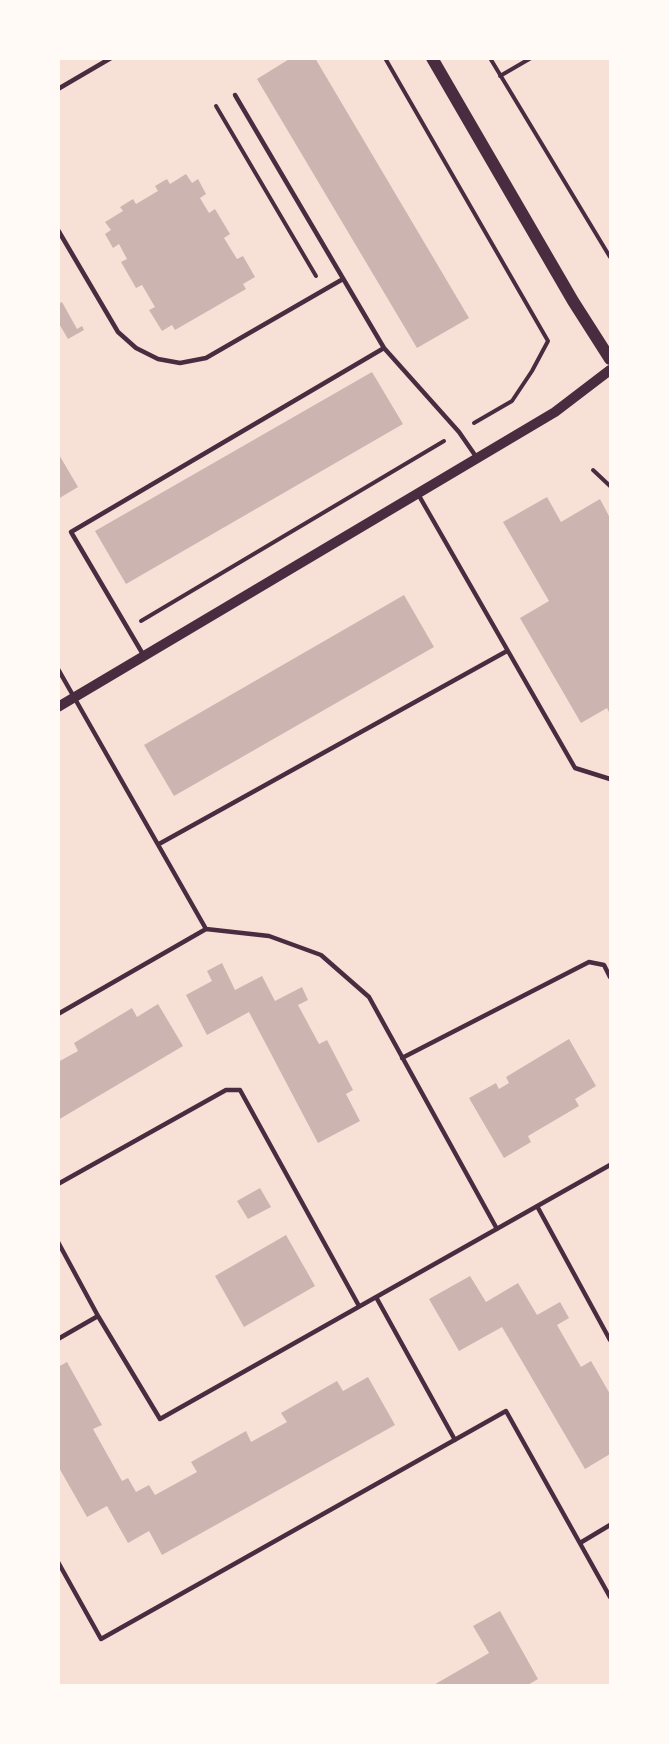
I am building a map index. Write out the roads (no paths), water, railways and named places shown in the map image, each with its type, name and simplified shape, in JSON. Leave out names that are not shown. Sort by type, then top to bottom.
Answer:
[{"type":"main road","points":[[432,58],[573,301],[610,359]]},
{"type":"street","points":[[58,707],[555,412],[610,370]]},
{"type":"lane","points":[[58,89],[111,58]]},
{"type":"lane","points":[[235,95],[384,348],[459,432],[477,458]]},
{"type":"lane","points":[[58,230],[118,332],[136,348],[158,359],[180,363],[206,358],[343,279]]},
{"type":"lane","points":[[144,656],[71,532],[384,348]]},
{"type":"lane","points":[[418,494],[575,768],[610,779]]},
{"type":"lane","points":[[159,844],[507,651]]},
{"type":"lane","points":[[58,669],[206,929]]},
{"type":"lane","points":[[58,1014],[206,929],[269,936],[321,955],[369,997],[497,1229]]},
{"type":"lane","points":[[402,1058],[589,962],[604,965],[610,977]]},
{"type":"lane","points":[[58,1184],[226,1090],[240,1090],[359,1306]]},
{"type":"lane","points":[[58,1242],[98,1316],[160,1419],[610,1165]]},
{"type":"lane","points":[[537,1206],[610,1340]]},
{"type":"lane","points":[[376,1297],[456,1440]]},
{"type":"lane","points":[[58,1339],[98,1316]]},
{"type":"lane","points":[[58,1562],[101,1639],[506,1412],[610,1597]]},
{"type":"lane","points":[[579,1543],[610,1525]]}]
